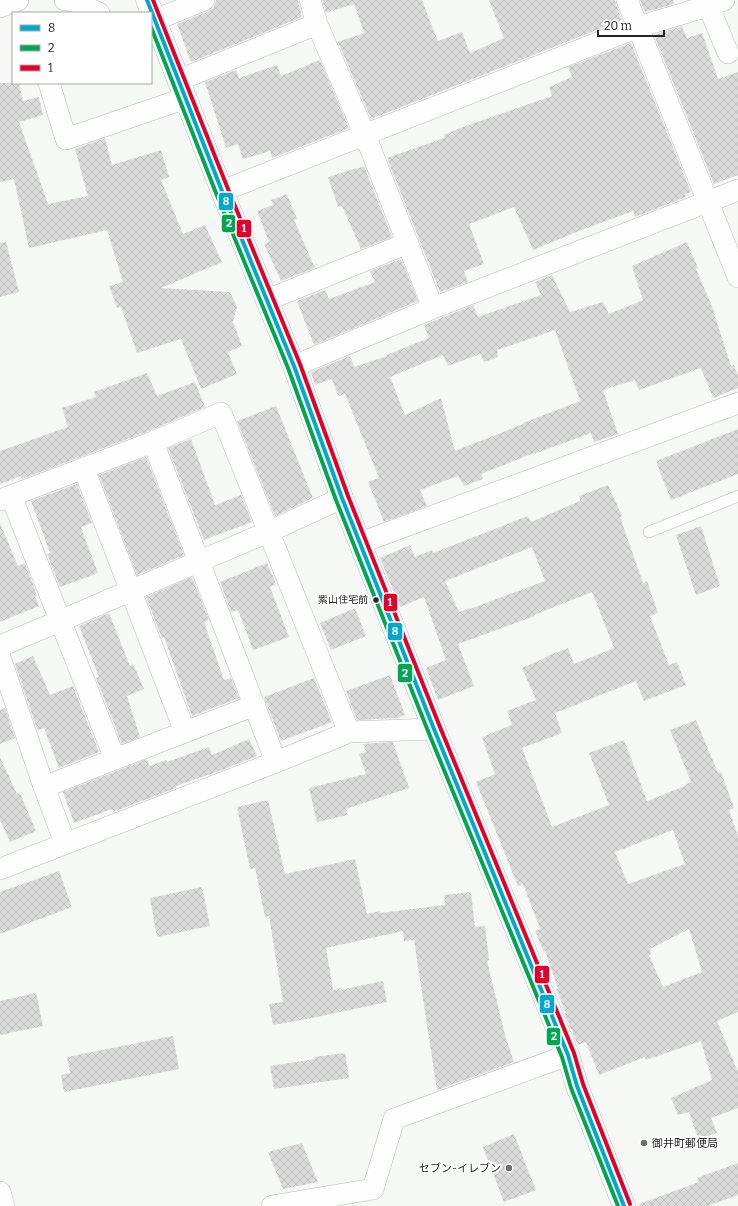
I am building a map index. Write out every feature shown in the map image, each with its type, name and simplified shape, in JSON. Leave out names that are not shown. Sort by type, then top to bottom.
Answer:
[{"type":"main road","points":[[147,0],[151,12]]},
{"type":"main road","points":[[152,17],[155,27],[183,89],[222,191],[294,366],[342,498],[434,729],[568,1055],[577,1086],[624,1206]]},
{"type":"street","points":[[0,7],[18,0]]},
{"type":"street","points":[[24,0],[28,12]]},
{"type":"street","points":[[65,0],[70,0],[97,12]]},
{"type":"street","points":[[155,27],[204,0]]},
{"type":"street","points":[[310,0],[317,24],[365,135],[433,308]]},
{"type":"street","points":[[627,0],[738,277]]},
{"type":"street","points":[[222,191],[638,27],[713,2],[728,53]]},
{"type":"street","points":[[49,84],[66,140],[183,89],[317,24]]},
{"type":"street","points":[[294,366],[433,308],[738,190]]},
{"type":"street","points":[[267,300],[408,243]]},
{"type":"street","points":[[360,543],[738,403]]},
{"type":"street","points":[[115,759],[60,621],[6,498],[153,442],[221,413],[349,732]]},
{"type":"street","points":[[153,442],[276,762]]},
{"type":"street","points":[[84,469],[185,732]]},
{"type":"street","points":[[0,646],[199,562],[342,498]]},
{"type":"street","points":[[0,657],[44,787],[65,843]]},
{"type":"street","points":[[44,787],[255,706]]},
{"type":"street","points":[[0,869],[276,762],[349,732],[434,729]]},
{"type":"street","points":[[272,1206],[373,1189],[394,1119],[568,1055]]},
{"type":"street","points":[[0,1192],[4,1206]]},
{"type":"lane","points":[[649,532],[738,496]]},
{"type":"building","points":[[216,0],[298,0],[302,17],[191,62],[177,24],[209,11],[214,7]]},
{"type":"building","points":[[322,0],[422,0],[438,41],[462,32],[470,53],[504,38],[489,0],[615,0],[622,20],[371,119],[338,42],[364,33],[354,4],[326,13]]},
{"type":"building","points":[[640,0],[673,0],[674,4],[645,12]]},
{"type":"building","points":[[682,26],[687,38],[702,33],[718,79],[738,72],[738,175],[714,184],[654,35]]},
{"type":"building","points":[[631,43],[691,192],[685,194],[686,197],[635,217],[633,211],[533,250],[514,207],[469,224],[484,264],[464,271],[468,282],[440,292],[387,158],[444,138],[444,135],[460,128],[552,96],[549,87],[572,77],[568,67]]},
{"type":"building","points":[[320,60],[349,128],[272,158],[270,151],[243,159],[238,144],[226,148],[205,82],[236,70],[239,78],[277,65],[281,76]]},
{"type":"building","points":[[0,83],[19,84],[23,101],[39,97],[43,115],[19,122],[48,204],[88,196],[75,149],[105,138],[112,165],[161,150],[169,177],[161,180],[183,234],[205,225],[222,262],[161,288],[230,292],[237,307],[233,322],[242,346],[228,352],[237,374],[201,389],[181,339],[137,353],[121,307],[117,308],[109,286],[123,282],[107,230],[29,248],[14,179],[0,182]]},
{"type":"building","points":[[364,166],[392,237],[361,249],[342,206],[338,207],[328,177]]},
{"type":"building","points":[[287,194],[297,219],[294,220],[315,268],[281,281],[264,244],[269,242],[257,211],[273,205],[271,200]]},
{"type":"building","points":[[6,242],[19,292],[0,297],[0,243]]},
{"type":"building","points":[[687,242],[698,268],[696,269],[715,313],[731,366],[734,365],[738,376],[738,388],[713,398],[701,368],[639,390],[635,380],[603,390],[618,434],[594,442],[591,433],[481,474],[483,479],[464,486],[458,476],[420,490],[427,506],[384,522],[368,482],[379,478],[345,394],[338,396],[332,379],[315,385],[311,372],[350,356],[354,367],[387,356],[386,355],[429,338],[424,325],[473,305],[478,317],[541,295],[535,282],[552,275],[570,312],[603,302],[609,314],[643,300],[632,266]],"holes":[[[555,330],[580,401],[455,451],[441,398],[405,415],[390,377],[443,355],[448,366],[480,354],[484,362],[498,357],[497,350]]]},
{"type":"building","points":[[401,259],[418,301],[314,345],[297,301],[325,290],[329,299],[375,282],[370,271]]},
{"type":"building","points":[[147,373],[157,396],[195,382],[205,407],[149,431],[22,479],[21,476],[0,484],[0,451],[68,427],[62,408],[96,397],[94,392]]},
{"type":"building","points":[[276,406],[313,498],[275,516],[237,421]]},
{"type":"building","points":[[738,429],[738,474],[671,500],[656,461]]},
{"type":"building","points":[[191,439],[215,505],[241,495],[252,522],[204,540],[168,448]]},
{"type":"building","points":[[146,457],[184,555],[137,575],[99,475]]},
{"type":"building","points":[[77,484],[92,523],[81,527],[98,573],[60,587],[47,554],[50,553],[31,501]]},
{"type":"building","points":[[608,485],[622,516],[620,517],[643,583],[647,581],[658,613],[650,616],[669,665],[677,662],[686,685],[644,701],[636,681],[555,713],[562,733],[522,748],[552,827],[609,805],[589,753],[624,740],[647,801],[685,786],[691,782],[670,730],[696,720],[718,773],[721,772],[734,808],[729,810],[738,836],[738,1012],[717,1021],[738,1072],[738,1108],[711,1118],[717,1133],[698,1139],[689,1112],[678,1115],[671,1098],[712,1080],[701,1041],[646,1060],[645,1057],[599,1075],[586,1042],[578,1045],[564,1013],[566,1013],[556,989],[558,988],[545,951],[544,952],[535,931],[540,929],[523,884],[518,886],[476,782],[495,774],[482,737],[512,725],[507,711],[536,700],[522,668],[568,648],[574,664],[614,648],[592,592],[534,615],[535,616],[458,644],[474,686],[438,700],[426,668],[446,660],[424,597],[400,607],[380,558],[410,545],[415,557],[432,550],[433,553],[528,516],[531,522],[580,501],[579,496]],"holes":[[[532,547],[545,581],[459,612],[445,581]],[[673,830],[685,864],[628,884],[615,852]],[[689,929],[702,972],[663,987],[649,955],[651,954],[650,949]]]},
{"type":"building","points":[[0,523],[18,566],[25,563],[37,595],[35,596],[39,606],[0,622]]},
{"type":"building","points":[[701,526],[720,586],[696,595],[676,535]]},
{"type":"building","points":[[267,563],[276,584],[270,587],[289,637],[253,650],[238,610],[231,612],[220,582]]},
{"type":"building","points":[[192,577],[209,620],[204,622],[224,680],[231,678],[239,698],[192,716],[164,637],[162,638],[146,597]]},
{"type":"building","points":[[355,608],[366,636],[331,650],[320,623]]},
{"type":"building","points":[[109,613],[130,666],[133,664],[144,689],[127,696],[140,737],[122,744],[96,678],[99,677],[79,626]]},
{"type":"building","points":[[33,656],[50,695],[73,686],[99,752],[59,768],[44,728],[39,730],[37,729],[15,664]]},
{"type":"building","points":[[390,675],[405,715],[396,718],[357,720],[346,691]]},
{"type":"building","points":[[314,678],[332,722],[281,741],[264,697]]},
{"type":"building","points":[[5,708],[15,738],[0,744],[0,710]]},
{"type":"building","points":[[249,739],[257,756],[176,786],[176,788],[113,812],[112,809],[74,823],[63,792],[147,759],[149,766],[166,760],[167,762],[209,747],[212,755]]},
{"type":"building","points":[[393,742],[409,788],[346,809],[348,815],[317,822],[309,788],[366,774],[359,754],[366,752],[363,744]]},
{"type":"building","points":[[0,757],[17,794],[20,793],[36,831],[10,842],[0,820]]},
{"type":"building","points":[[268,800],[285,874],[355,859],[367,914],[380,911],[380,913],[445,905],[444,895],[471,892],[475,927],[485,926],[489,960],[487,961],[505,1035],[514,1062],[437,1090],[414,940],[404,941],[403,931],[326,948],[333,990],[340,988],[340,990],[383,981],[387,1002],[273,1025],[269,1004],[283,1002],[269,916],[265,917],[255,868],[250,869],[237,807]]},
{"type":"building","points":[[59,871],[72,907],[0,934],[0,892]]},
{"type":"building","points":[[202,887],[210,926],[157,937],[150,898]]},
{"type":"building","points":[[36,993],[43,1026],[0,1035],[0,1001]]},
{"type":"building","points":[[173,1036],[179,1069],[64,1092],[61,1075],[70,1073],[67,1057]]},
{"type":"building","points":[[345,1053],[349,1078],[274,1089],[270,1066],[315,1059],[314,1057]]},
{"type":"building","name":"セブン-イレブン","points":[[514,1134],[536,1190],[504,1202],[483,1147]]},
{"type":"building","points":[[302,1143],[318,1182],[283,1189],[268,1152]]},
{"type":"building","points":[[738,1163],[738,1195],[707,1206],[640,1206],[639,1204],[699,1182],[697,1178]]},
{"type":"transit line","name":"8","points":[[147,0],[152,12]]},
{"type":"transit line","name":"1","points":[[153,0],[228,189],[300,364],[348,496],[440,727],[574,1053],[583,1084],[630,1204]]},
{"type":"transit line","name":"8","points":[[152,13],[222,191],[294,366],[342,498],[434,729],[568,1055],[577,1086],[624,1206]]},
{"type":"transit line","name":"2","points":[[152,30],[216,193],[288,368],[336,500],[428,731],[562,1057],[571,1088],[618,1206]]},
{"type":"place","name":"紫山住宅前","points":[[376,600]]},
{"type":"place","name":"御井町郵便局","points":[[644,1143]]},
{"type":"place","name":"セブン-イレブン","points":[[509,1168]]}]
